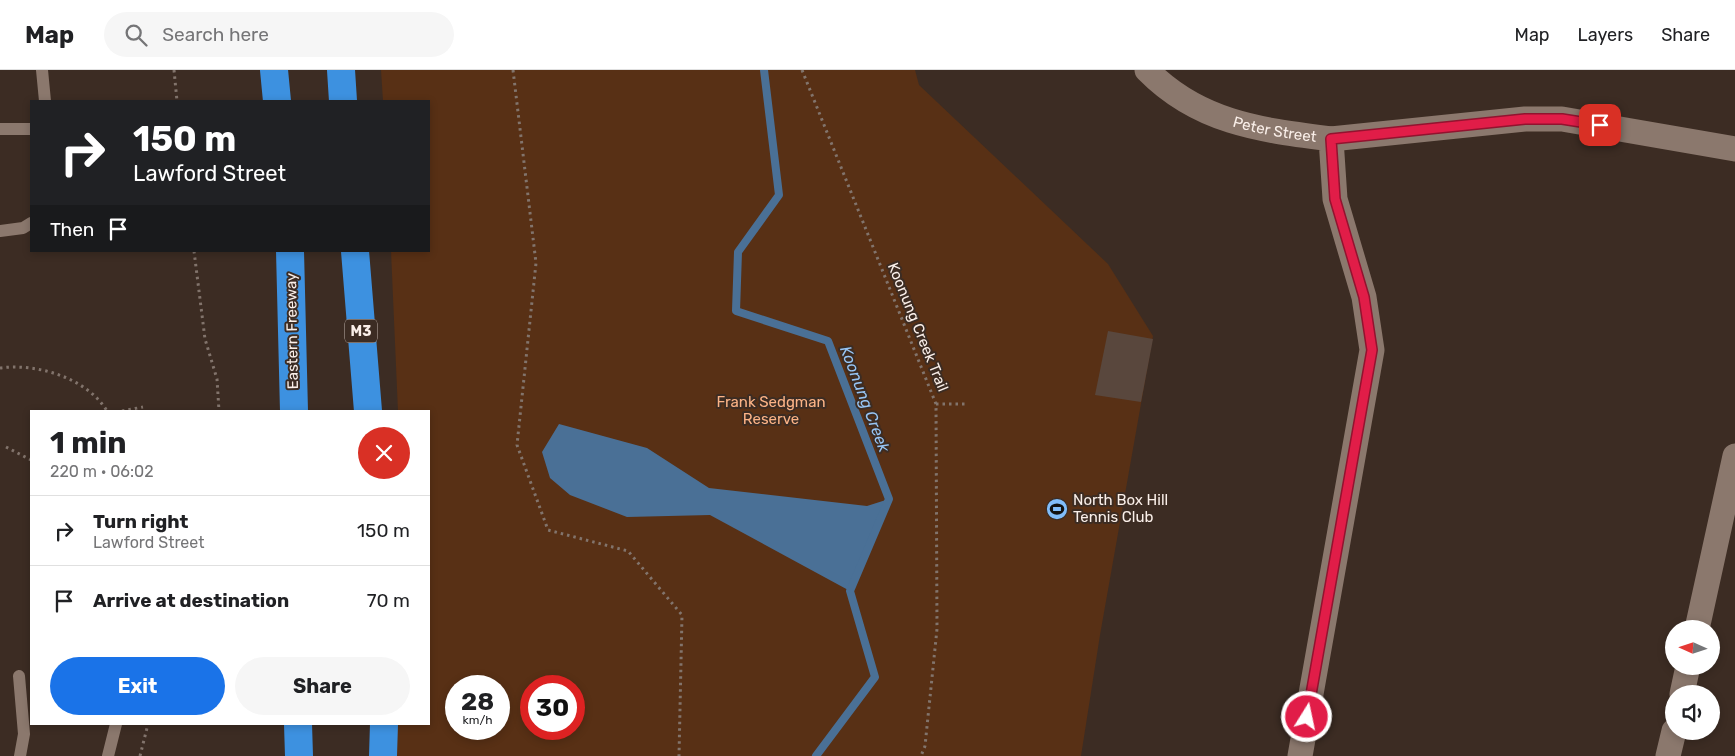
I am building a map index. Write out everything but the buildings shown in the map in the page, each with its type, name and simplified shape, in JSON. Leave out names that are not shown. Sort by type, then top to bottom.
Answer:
[{"type":"highway","points":[[274,70],[277,100]]},
{"type":"highway","points":[[340,70],[343,100]]},
{"type":"highway","name":"Eastern Freeway","points":[[290,252],[294,410]]},
{"type":"highway","name":"M3","points":[[355,252],[368,410]]},
{"type":"highway","points":[[298,725],[298,756]]},
{"type":"highway","points":[[383,756],[384,725]]},
{"type":"street","name":"Peter Street","points":[[1147,70],[1185,101],[1214,117],[1263,131],[1331,139],[1335,199],[1364,297],[1372,350],[1300,756]]},
{"type":"street","points":[[1331,139],[1525,119],[1562,119],[1735,149]]},
{"type":"street","points":[[1698,620],[1735,456]]},
{"type":"street","points":[[1668,756],[1672,740]]},
{"type":"lane","points":[[42,70],[45,100]]},
{"type":"lane","points":[[0,129],[30,129]]},
{"type":"lane","points":[[0,231],[23,228],[30,224]]},
{"type":"lane","points":[[19,676],[24,734],[20,756]]},
{"type":"lane","points":[[108,756],[116,725]]},
{"type":"path","points":[[174,70],[177,100]]},
{"type":"path","points":[[513,70],[536,263],[517,445],[548,530],[628,551],[682,615],[679,756]]},
{"type":"path","name":"Koonung Creek Trail","points":[[802,70],[936,404],[937,629],[925,746],[921,756]]},
{"type":"path","points":[[194,252],[205,339],[217,379],[219,410]]},
{"type":"path","points":[[0,368],[30,367],[52,373],[91,393],[106,410]]},
{"type":"path","points":[[936,404],[967,404]]},
{"type":"path","points":[[127,410],[143,407]]},
{"type":"path","points":[[6,447],[30,459]]},
{"type":"path","points":[[140,756],[148,725]]},
{"type":"green space","name":"Frank Sedgman Reserve","points":[[381,70],[915,70],[919,85],[1108,264],[1153,336],[1100,635],[1081,756],[390,756],[395,725],[430,725],[430,410],[398,410],[391,252],[430,252],[430,100],[383,100]]},
{"type":"water","points":[[559,424],[647,448],[709,488],[867,506],[889,499],[850,591],[710,515],[627,517],[570,495],[550,478],[542,452]]},
{"type":"waterway","name":"Koonung Creek","points":[[764,70],[779,195],[738,252],[736,311],[828,341],[889,499],[850,591],[875,677],[816,756]]},
{"type":"place","name":"North Box Hill Tennis Club","points":[[1057,509]]},
{"type":"route","points":[[1307,717],[1372,350],[1364,297],[1335,199],[1331,139],[1525,119],[1562,119],[1600,125]]}]
